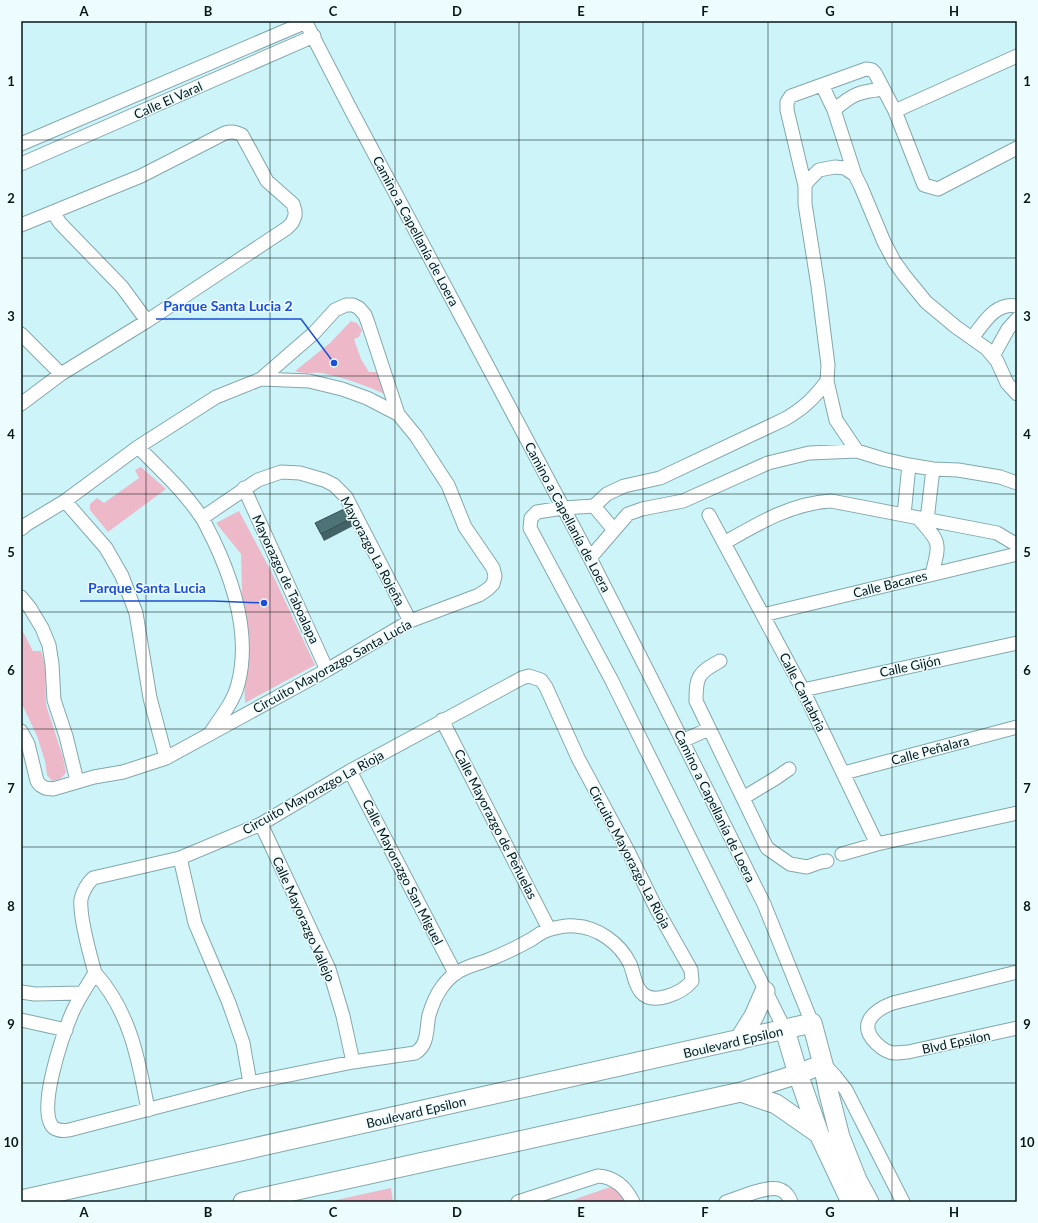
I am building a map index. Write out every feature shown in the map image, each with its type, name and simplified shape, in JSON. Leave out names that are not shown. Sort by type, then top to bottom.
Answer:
[{"type":"street","name":"Camino a Capellanía de Loera","points":[[305,21],[590,558],[764,904],[812,1023]]},
{"type":"street","points":[[21,144],[305,21]]},
{"type":"street","name":"Calle El Varal","points":[[21,164],[314,36]]},
{"type":"street","points":[[896,112],[1017,56]]},
{"type":"street","points":[[857,451],[836,420],[827,381],[828,366],[818,286],[805,204],[805,186],[787,110],[787,102],[791,96],[866,69],[872,70],[896,112],[924,185],[938,189],[1017,148]]},
{"type":"street","points":[[822,85],[834,110],[855,175],[884,242],[894,261],[926,302],[956,327],[987,349],[997,361],[1007,383],[1017,394]]},
{"type":"street","points":[[834,110],[850,96],[863,92],[883,89]]},
{"type":"street","points":[[21,225],[142,176],[231,131],[237,132],[242,136],[267,181],[292,204],[295,211],[295,216],[292,222],[286,228],[147,321],[62,374],[21,404]]},
{"type":"street","points":[[805,186],[808,180],[819,170],[835,167],[845,168],[855,175]]},
{"type":"street","points":[[53,212],[60,223],[122,287],[147,321]]},
{"type":"street","name":"Circuito Mayorazgo Santa Lucía","points":[[21,529],[65,501],[138,447],[216,397],[261,379],[314,333],[336,310],[346,305],[353,305],[359,308],[365,315],[398,414],[416,436],[448,485],[465,526],[494,568],[495,576],[493,584],[490,588],[479,595],[410,621],[327,670],[166,758],[123,772],[94,776],[53,789],[45,788],[40,785],[34,774],[28,744],[21,731]]},
{"type":"street","points":[[972,338],[986,319],[999,308],[1006,305],[1017,306]]},
{"type":"street","points":[[993,356],[1008,329],[1017,319]]},
{"type":"street","points":[[21,334],[62,374]]},
{"type":"street","name":"Circuito Mayorazgo Santa Lucía","points":[[261,379],[309,381],[342,389],[367,398],[398,414]]},
{"type":"street","points":[[827,381],[816,396],[803,409],[786,420],[660,478],[624,486],[607,494],[594,506],[537,512],[531,518],[530,528],[611,679],[785,1030],[798,1074],[819,1134],[851,1202]]},
{"type":"street","points":[[138,447],[181,490],[202,518],[231,581],[240,615],[242,665],[238,684],[234,696],[211,733]]},
{"type":"street","points":[[590,558],[628,514],[642,509],[683,501],[768,463],[809,453],[857,451],[909,465],[933,469],[958,470],[1000,477],[1017,483]]},
{"type":"street","points":[[904,515],[909,465]]},
{"type":"street","points":[[932,574],[938,551],[938,544],[922,519],[933,469]]},
{"type":"street","name":"Mayorazgo La Rojeña","points":[[202,518],[244,488],[258,480],[282,472],[300,473],[324,480],[334,485],[346,497],[410,621]]},
{"type":"street","name":"Mayorazgo de Taboalapa","points":[[244,488],[327,670]]},
{"type":"street","points":[[65,501],[106,548],[122,576],[136,613],[150,698],[166,758]]},
{"type":"street","points":[[724,543],[782,512],[819,502],[831,501],[997,532],[1017,545]]},
{"type":"street","points":[[594,506],[614,530]]},
{"type":"street","name":"Calle Cantabria","points":[[710,516],[803,690],[877,844]]},
{"type":"street","name":"Calle Bacares","points":[[763,615],[1017,554]]},
{"type":"street","points":[[21,598],[30,608],[42,628],[49,645],[52,664],[54,700],[66,736],[77,781]]},
{"type":"street","name":"Calle Gijón","points":[[803,690],[1017,643]]},
{"type":"street","points":[[720,661],[704,670],[696,684],[696,701],[767,848],[790,864],[807,867],[827,861]]},
{"type":"street","name":"Circuito Mayorazgo La Rioja","points":[[95,973],[82,993],[66,1030],[57,1056],[47,1114],[54,1128],[61,1131],[148,1110],[250,1083],[353,1062],[410,1054],[419,1050],[425,1042],[429,1016],[433,1003],[442,987],[455,974],[513,950],[549,929],[574,926],[597,931],[606,936],[630,962],[637,985],[640,991],[648,998],[653,999],[678,992],[692,981],[691,970],[656,908],[628,851],[578,758],[546,687],[541,680],[529,676],[522,678],[442,720],[350,771],[261,824],[180,858],[103,875],[93,878],[86,885],[81,900],[81,908],[95,973],[107,986],[115,998],[130,1035],[148,1110]]},
{"type":"street","name":"Calle Mayorazgo de Peñuelas","points":[[442,720],[549,929]]},
{"type":"street","name":"Calle Peñalara","points":[[844,773],[1017,727]]},
{"type":"street","points":[[682,740],[709,729]]},
{"type":"street","points":[[743,798],[789,769]]},
{"type":"street","name":"Calle Mayorazgo San Miguel","points":[[350,771],[455,974]]},
{"type":"street","points":[[842,854],[877,844],[1017,813]]},
{"type":"street","name":"Calle Mayorazgo Vallejo","points":[[261,824],[329,969],[343,1016],[353,1062]]},
{"type":"street","points":[[180,858],[195,923],[229,1003],[243,1043],[250,1083]]},
{"type":"street","name":"Blvd Epsilon","points":[[1017,972],[886,1005],[880,1008],[871,1017],[868,1022],[867,1031],[871,1039],[884,1050],[894,1053],[908,1052],[1017,1028]]},
{"type":"street","points":[[739,1040],[754,1016],[765,991]]},
{"type":"street","points":[[21,992],[35,994],[82,993]]},
{"type":"street","points":[[21,1020],[66,1030]]},
{"type":"street","points":[[812,1023],[824,1064],[829,1094],[840,1137],[857,1180],[869,1202]]},
{"type":"street","name":"Boulevard Epsilon","points":[[21,1200],[812,1023]]},
{"type":"street","points":[[243,1202],[741,1092],[824,1064]]},
{"type":"street","points":[[824,1064],[846,1090],[903,1202]]},
{"type":"street","points":[[741,1092],[776,1104],[819,1134]]},
{"type":"street","points":[[518,1202],[598,1176],[613,1179],[628,1193],[633,1202]]},
{"type":"street","points":[[726,1202],[764,1190],[775,1189],[782,1190],[791,1202]]},
{"type":"shaded area","points":[[351,321],[357,323],[362,330],[359,337],[354,339],[361,359],[369,372],[377,372],[382,379],[385,394],[356,382],[322,373],[303,373],[295,371],[330,343]]},
{"type":"shaded area","points":[[141,467],[166,489],[108,532],[90,510],[90,504],[97,498],[104,503],[139,478],[135,470]]},
{"type":"shaded area","points":[[239,511],[271,571],[315,665],[245,703],[241,554],[216,523]]},
{"type":"shaded area","points":[[21,628],[33,651],[41,651],[45,665],[46,705],[63,757],[66,772],[62,777],[54,781],[52,781],[47,775],[45,761],[37,736],[21,702]]},
{"type":"shaded area","points":[[613,1186],[624,1195],[625,1202],[567,1202]]},
{"type":"shaded area","points":[[391,1188],[393,1202],[327,1202]]},
{"type":"building","points":[[344,509],[350,519],[321,534],[315,523]]},
{"type":"place","name":"Parque Santa Lucia 2","points":[[334,363]]},
{"type":"place","name":"Parque Santa Lucia","points":[[264,603]]}]
